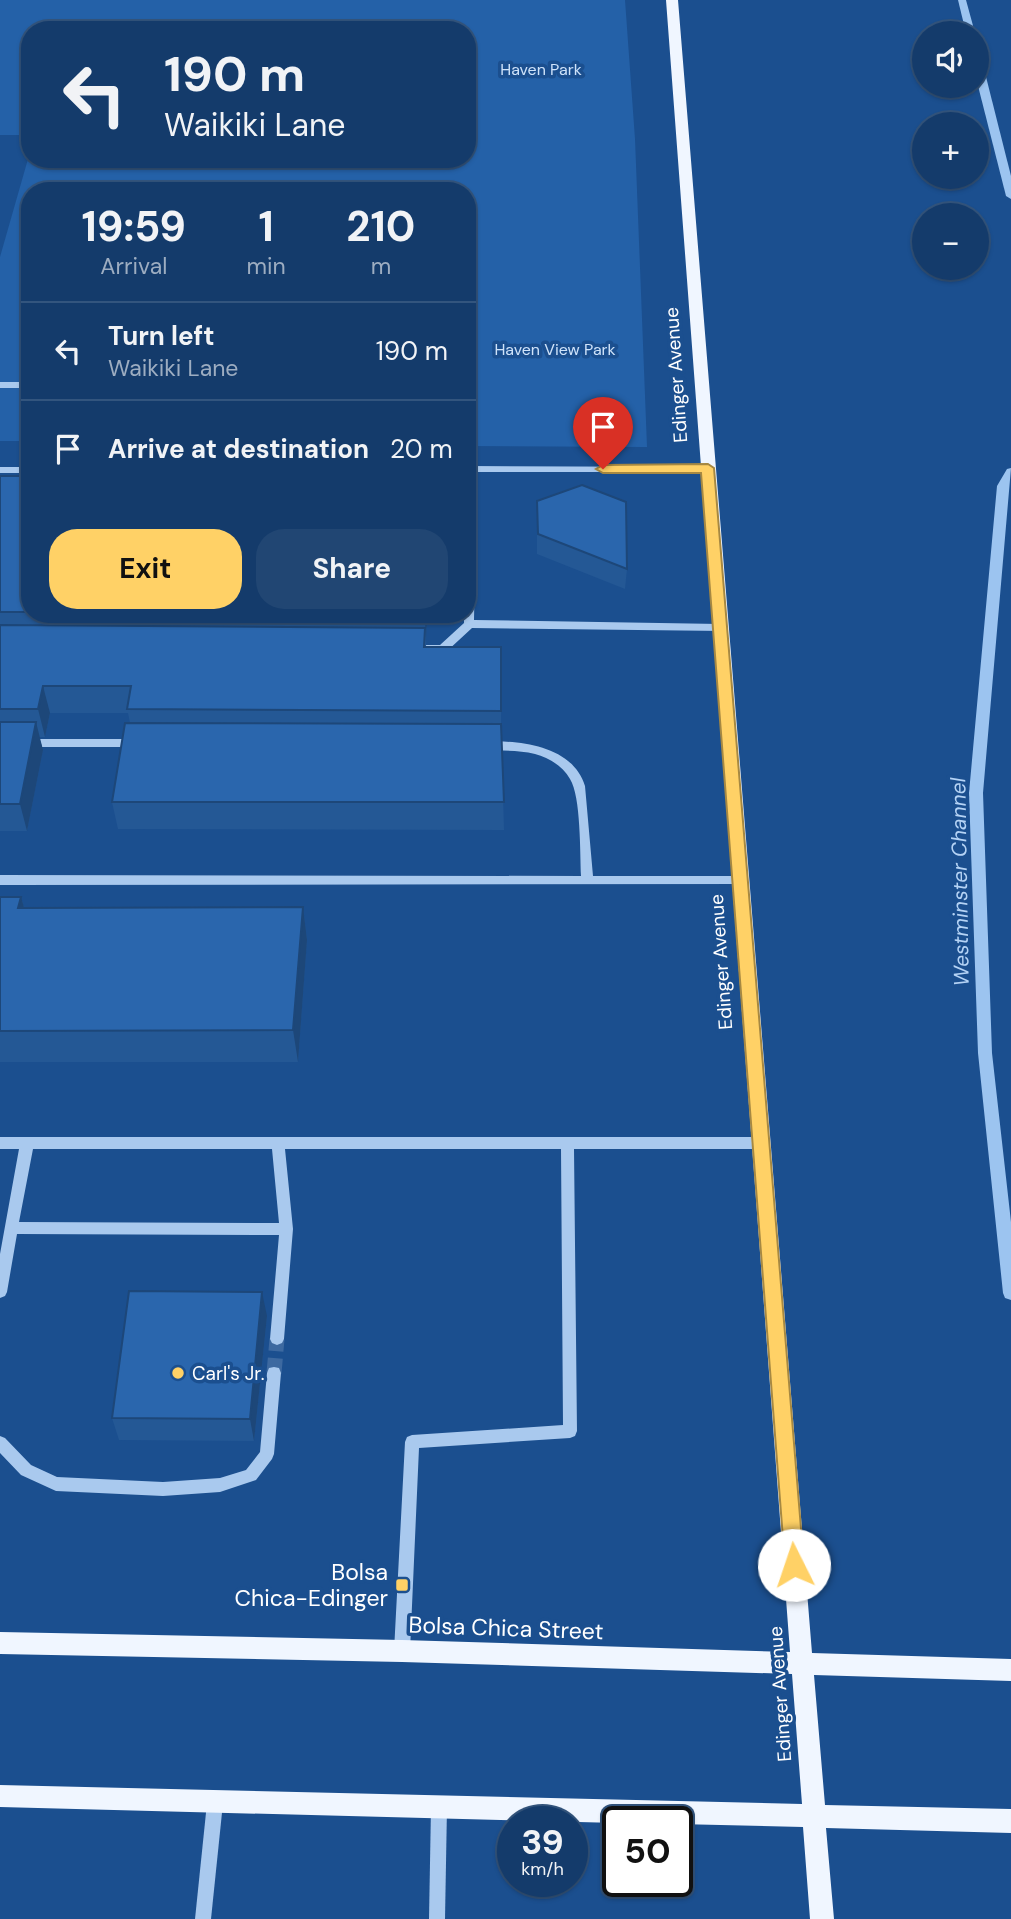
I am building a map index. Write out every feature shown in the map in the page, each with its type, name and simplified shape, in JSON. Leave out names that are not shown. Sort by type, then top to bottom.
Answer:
[{"type":"main road","name":"Edinger Avenue","points":[[672,0],[822,1919]]},
{"type":"main road","name":"Bolsa Chica Street","points":[[0,1643],[402,1651],[1011,1670]]},
{"type":"main road","points":[[0,1796],[1011,1821]]},
{"type":"street","points":[[0,385],[21,386]]},
{"type":"street","points":[[476,469],[708,468]]},
{"type":"street","points":[[0,470],[21,470]]},
{"type":"street","points":[[415,648],[442,649],[469,624],[720,628]]},
{"type":"street","points":[[0,743],[149,743]]},
{"type":"street","points":[[479,745],[520,745],[541,751],[566,764],[579,781],[587,881]]},
{"type":"street","points":[[0,880],[739,881]]},
{"type":"street","points":[[0,1143],[760,1143]]},
{"type":"street","points":[[0,1292],[27,1143]]},
{"type":"street","points":[[277,1339],[286,1229],[278,1143]]},
{"type":"street","points":[[402,1651],[412,1441],[570,1431],[567,1143]]},
{"type":"street","points":[[11,1228],[286,1229]]},
{"type":"street","points":[[0,1443],[26,1470],[56,1484],[163,1489],[220,1485],[251,1475],[267,1454],[274,1373]]},
{"type":"street","points":[[204,1919],[215,1803]]},
{"type":"lane","points":[[437,1919],[439,1807]]},
{"type":"green space","name":"Haven View Park","points":[[0,0],[625,0],[635,139],[647,447],[476,446],[476,182],[21,182],[25,168],[476,168],[476,21],[21,21],[21,135],[0,135]]},
{"type":"green space","name":"Haven View Park","points":[[21,184],[21,441],[0,441],[0,257]]},
{"type":"building","points":[[0,476],[21,476],[21,612],[0,612]]},
{"type":"building","points":[[582,485],[626,502],[627,569],[538,534],[537,501]]},
{"type":"building","points":[[0,625],[425,628],[424,647],[501,647],[501,711],[127,709],[131,686],[43,686],[38,709],[0,709]]},
{"type":"building","points":[[0,722],[36,722],[20,804],[0,804]]},
{"type":"building","points":[[125,723],[501,724],[504,802],[112,802]]},
{"type":"building","points":[[0,897],[21,897],[18,908],[303,907],[293,1030],[0,1031]]},
{"type":"building","points":[[129,1291],[262,1292],[250,1419],[112,1418]]},
{"type":"waterway","points":[[962,0],[968,21]]},
{"type":"waterway","points":[[986,98],[1011,196]]},
{"type":"waterway","name":"Westminster Channel","points":[[1011,472],[1003,486],[976,793],[985,1053],[1011,1293]]},
{"type":"tunnel","points":[[274,1373],[277,1339]]},
{"type":"place","name":"Carl's Jr.","points":[[178,1373]]},
{"type":"place","name":"Bolsa Chica-Edinger","points":[[402,1585]]},
{"type":"route","points":[[603,469],[708,468],[794,1565]]},
{"type":"park label","name":"Haven Park","points":[[541,69]]}]
